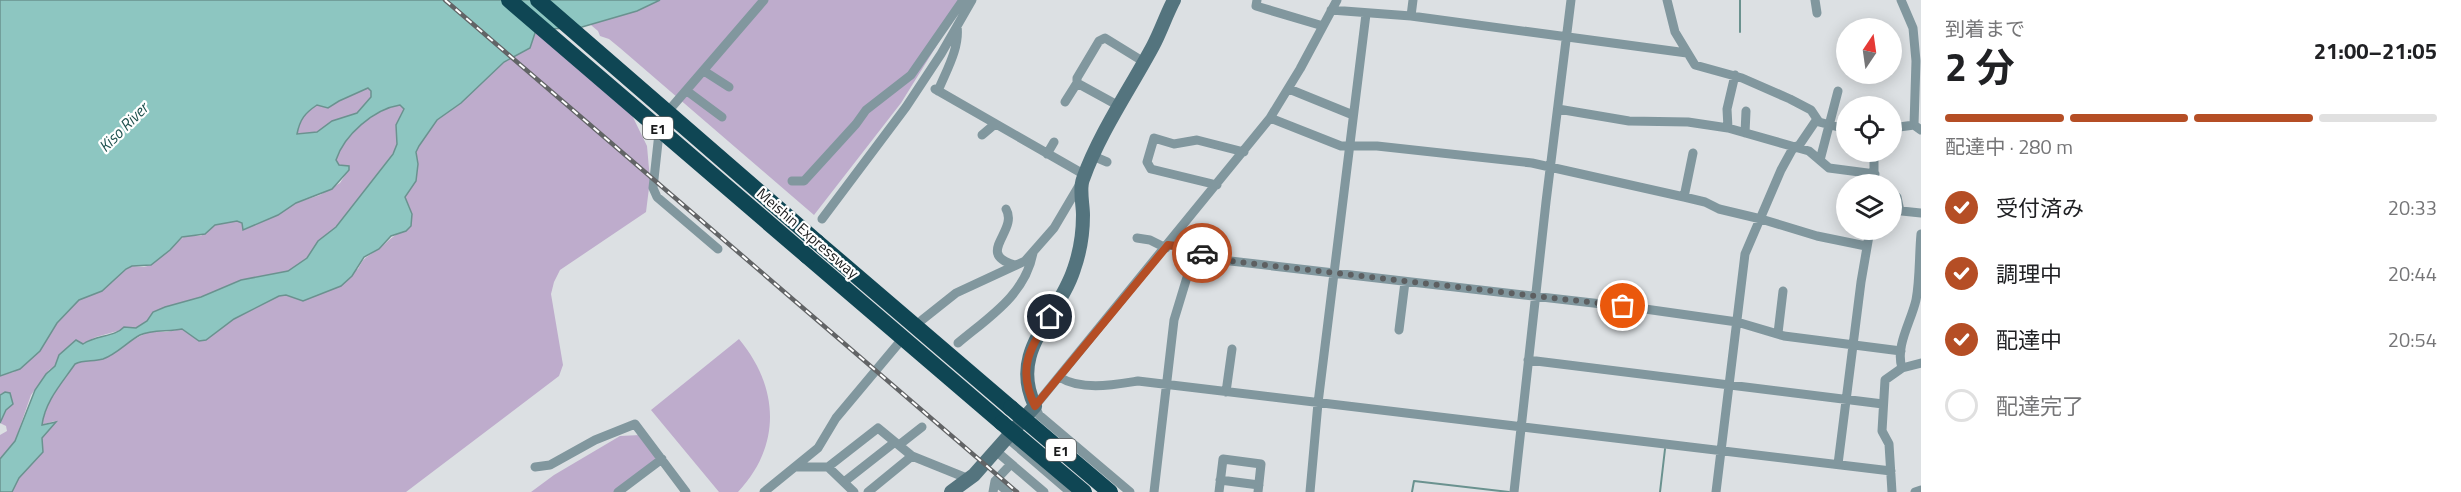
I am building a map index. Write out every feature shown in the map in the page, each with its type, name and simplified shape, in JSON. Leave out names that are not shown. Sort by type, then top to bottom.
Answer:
[{"type":"highway","name":"Meishin Expressway","points":[[509,0],[807,256],[1005,431],[1084,492]]},
{"type":"highway","name":"Meishin Expressway","points":[[538,0],[1110,492]]},
{"type":"main road","points":[[951,492],[969,479],[996,451],[1005,431],[1035,406],[1026,372],[1028,356],[1037,337],[1066,291],[1075,267],[1083,218],[1083,178],[1174,0]]},
{"type":"street","points":[[718,249],[663,202],[653,188],[660,124],[764,0]]},
{"type":"street","points":[[792,181],[804,181],[866,110],[911,75],[963,0]]},
{"type":"street","points":[[822,219],[906,107],[972,0]]},
{"type":"street","points":[[1257,0],[1256,6],[1323,26]]},
{"type":"street","points":[[1130,492],[1039,415],[1035,406],[1270,118],[1289,89],[1337,0]]},
{"type":"street","points":[[1411,16],[1413,0]]},
{"type":"street","points":[[1514,492],[1571,0]]},
{"type":"street","points":[[1667,0],[1676,32],[1695,65],[1735,75],[1811,110],[1818,122],[1836,127]]},
{"type":"street","points":[[1815,0],[1817,13]]},
{"type":"street","points":[[1901,0],[1913,28],[1918,64],[1915,112],[1918,127],[1902,128]]},
{"type":"street","points":[[1331,10],[1411,16],[1687,53]]},
{"type":"street","points":[[1310,492],[1318,403],[1366,14]]},
{"type":"street","points":[[922,320],[956,293],[1024,261],[1034,253],[1044,237],[1054,228],[1083,178],[1047,154],[936,90],[955,48],[957,25]]},
{"type":"street","points":[[1065,102],[1099,40],[1105,38],[1144,62]]},
{"type":"street","points":[[704,71],[729,87]]},
{"type":"street","points":[[1728,128],[1727,110],[1735,75]]},
{"type":"street","points":[[1077,82],[1119,106]]},
{"type":"street","points":[[1289,89],[1353,115]]},
{"type":"street","points":[[1820,160],[1838,90]]},
{"type":"street","points":[[687,91],[722,117]]},
{"type":"street","points":[[1905,108],[1915,112]]},
{"type":"street","points":[[1558,109],[1629,122],[1688,122],[1728,128],[1809,150],[1829,168],[1875,174],[1874,162]]},
{"type":"street","points":[[1745,133],[1746,111]]},
{"type":"street","points":[[1270,118],[1341,146],[1377,146],[1532,163],[1684,196],[1719,209],[1817,236],[1866,246]]},
{"type":"street","points":[[1716,492],[1745,254],[1781,170],[1792,150],[1797,147],[1817,119]]},
{"type":"street","points":[[982,135],[996,124]]},
{"type":"street","points":[[1217,185],[1150,169],[1147,162],[1154,138],[1174,144],[1197,140],[1244,152]]},
{"type":"street","points":[[1047,154],[1054,142]]},
{"type":"street","points":[[1684,196],[1693,153]]},
{"type":"street","points":[[1093,156],[1107,162]]},
{"type":"street","points":[[1006,209],[1010,222],[998,244],[997,251],[1000,258],[1015,265]]},
{"type":"street","points":[[1902,211],[1921,213]]},
{"type":"street","points":[[1902,368],[1901,351],[1919,283],[1921,234]]},
{"type":"street","points":[[1137,238],[1150,240],[1167,247],[1192,248],[1213,259],[1645,309],[1737,322],[1778,333],[1901,351]]},
{"type":"street","points":[[1838,464],[1868,240]]},
{"type":"street","points":[[1154,492],[1174,320],[1188,274],[1192,248]]},
{"type":"street","points":[[958,343],[1009,300],[1020,287],[1034,253]]},
{"type":"street","points":[[1399,330],[1405,282]]},
{"type":"street","points":[[1778,333],[1783,291]]},
{"type":"street","points":[[1780,320],[1786,313],[1788,301]]},
{"type":"street","points":[[765,492],[818,448],[843,410],[898,344]]},
{"type":"street","points":[[1226,392],[1232,349]]},
{"type":"street","points":[[1528,360],[1883,404]]},
{"type":"street","points":[[1892,492],[1889,444],[1882,431],[1885,380],[1902,368],[1921,363]]},
{"type":"street","points":[[1059,377],[1101,387],[1138,381],[1891,471]]},
{"type":"street","points":[[535,467],[550,465],[595,440],[635,424],[686,492]]},
{"type":"street","points":[[844,482],[922,427]]},
{"type":"street","points":[[796,467],[828,467],[878,428],[912,456],[969,479]]},
{"type":"street","points":[[1005,431],[1070,492]]},
{"type":"street","points":[[996,451],[1044,492]]},
{"type":"street","points":[[868,492],[912,456]]},
{"type":"street","points":[[618,492],[662,459]]},
{"type":"street","points":[[1219,492],[1220,480],[1223,459],[1261,464],[1258,488],[1220,480]]},
{"type":"street","points":[[993,492],[995,481],[1011,464]]},
{"type":"street","points":[[828,467],[854,492]]},
{"type":"street","points":[[995,481],[1008,492]]},
{"type":"street","points":[[1915,492],[1921,490]]},
{"type":"shaded area","points":[[649,0],[965,0],[901,103],[814,215],[620,48],[609,39],[600,36],[598,31],[585,20]]},
{"type":"shaded area","points":[[536,30],[628,107],[647,146],[650,180],[646,212],[560,270],[554,282],[551,294],[563,365],[559,376],[406,492],[12,492],[19,478],[43,452],[42,438],[55,421],[41,425],[50,399],[75,364],[80,361],[95,360],[150,331],[166,332],[182,329],[199,341],[206,340],[234,319],[279,296],[358,269],[366,257],[394,236],[406,231],[410,208],[405,197],[418,164],[416,152],[419,146],[437,120],[461,103],[504,62],[530,48]]},
{"type":"shaded area","points":[[368,88],[371,91],[371,97],[357,113],[332,121],[317,132],[297,134],[303,117],[317,105],[328,108]]},
{"type":"shaded area","points":[[401,105],[404,109],[396,125],[398,138],[396,149],[336,227],[318,241],[307,258],[288,271],[241,280],[201,297],[165,307],[153,312],[147,321],[136,328],[125,327],[96,337],[59,355],[55,366],[49,370],[31,395],[15,441],[0,459],[0,435],[7,431],[6,426],[0,423],[8,407],[2,393],[0,395],[0,376],[14,372],[40,351],[57,323],[79,300],[132,266],[151,265],[185,236],[201,236],[215,225],[237,221],[242,223],[243,230],[278,215],[296,203],[320,195],[340,183],[349,169],[339,165],[336,160],[346,141],[371,118],[391,107]]},
{"type":"shaded area","points":[[739,339],[752,357],[768,396],[770,416],[768,436],[762,455],[752,474],[738,492],[719,492],[651,410]]},
{"type":"shaded area","points":[[640,435],[659,459],[614,492],[531,492],[554,475],[620,436]]},
{"type":"water","name":"Kiso River","points":[[0,0],[660,0],[637,11],[582,27],[536,30],[530,48],[504,62],[461,103],[437,120],[416,152],[418,164],[416,181],[405,197],[412,214],[411,226],[406,231],[391,236],[379,249],[364,257],[352,276],[341,286],[303,301],[286,295],[279,296],[234,319],[206,340],[199,341],[182,329],[150,332],[140,335],[103,359],[75,364],[55,393],[44,416],[42,425],[56,422],[42,438],[43,452],[19,478],[12,492],[0,492],[0,459],[15,441],[35,390],[55,366],[59,355],[76,340],[83,344],[116,333],[124,327],[136,328],[147,321],[153,312],[165,307],[201,297],[241,280],[288,271],[307,258],[318,241],[336,227],[393,154],[397,144],[396,125],[404,109],[400,105],[390,107],[370,118],[353,133],[336,160],[339,165],[349,166],[349,170],[332,189],[296,203],[278,215],[243,230],[242,223],[237,221],[215,225],[205,234],[182,237],[151,265],[132,266],[102,291],[79,300],[57,323],[40,351],[20,369],[0,376]],"holes":[[[368,88],[371,91],[371,97],[357,113],[332,121],[317,132],[297,134],[304,117],[317,105],[328,108]]]},
{"type":"water","points":[[5,392],[10,393],[13,404],[6,410],[0,423],[0,395]]},
{"type":"waterway","points":[[1740,0],[1740,32]]},
{"type":"waterway","points":[[1660,492],[1665,449]]},
{"type":"waterway","points":[[1412,492],[1414,481],[1509,492]]},
{"type":"railway","points":[[445,0],[1017,492]]},
{"type":"way so far","points":[[1202,253],[1213,259],[1536,298],[1623,306]]},
{"type":"route","points":[[1050,317],[1028,356],[1026,372],[1031,398],[1035,406],[1168,245],[1192,248],[1202,253]]}]
